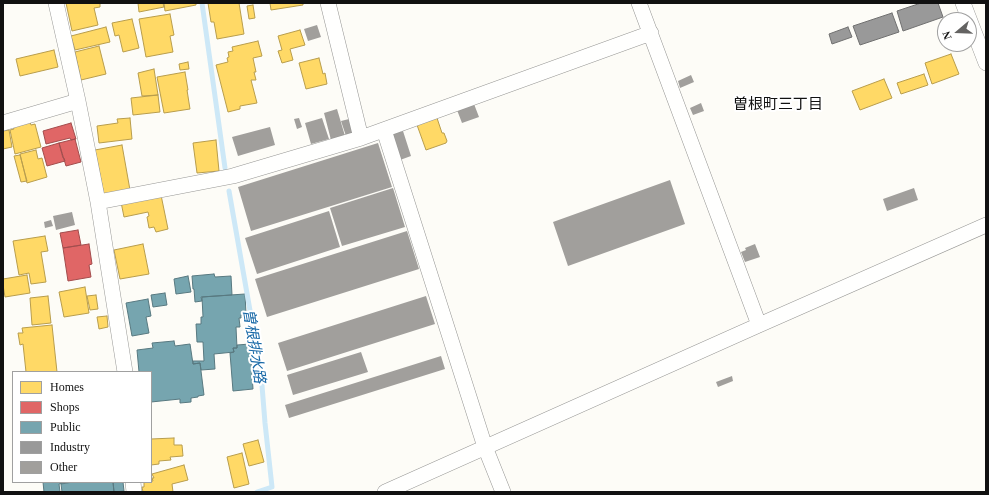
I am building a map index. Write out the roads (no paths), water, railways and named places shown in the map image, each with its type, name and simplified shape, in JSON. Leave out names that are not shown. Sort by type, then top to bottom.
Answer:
[{"type":"street","points":[[56,3],[78,101],[98,202],[125,371]]},
{"type":"street","points":[[328,3],[361,138]]},
{"type":"street","points":[[639,3],[759,325]]},
{"type":"street","points":[[963,3],[986,63]]},
{"type":"street","points":[[98,202],[233,176],[361,138],[651,33]]},
{"type":"street","points":[[3,123],[78,101]]},
{"type":"street","points":[[384,130],[486,447],[503,492]]},
{"type":"street","points":[[385,492],[759,325],[985,229]]},
{"type":"waterway","name":"曽根排水路","points":[[202,3],[225,168]]},
{"type":"waterway","name":"曽根排水路","points":[[229,191],[261,373],[272,487],[257,492]]},
{"type":"district","name":"曽根町三丁目","points":[[778,103]]}]
